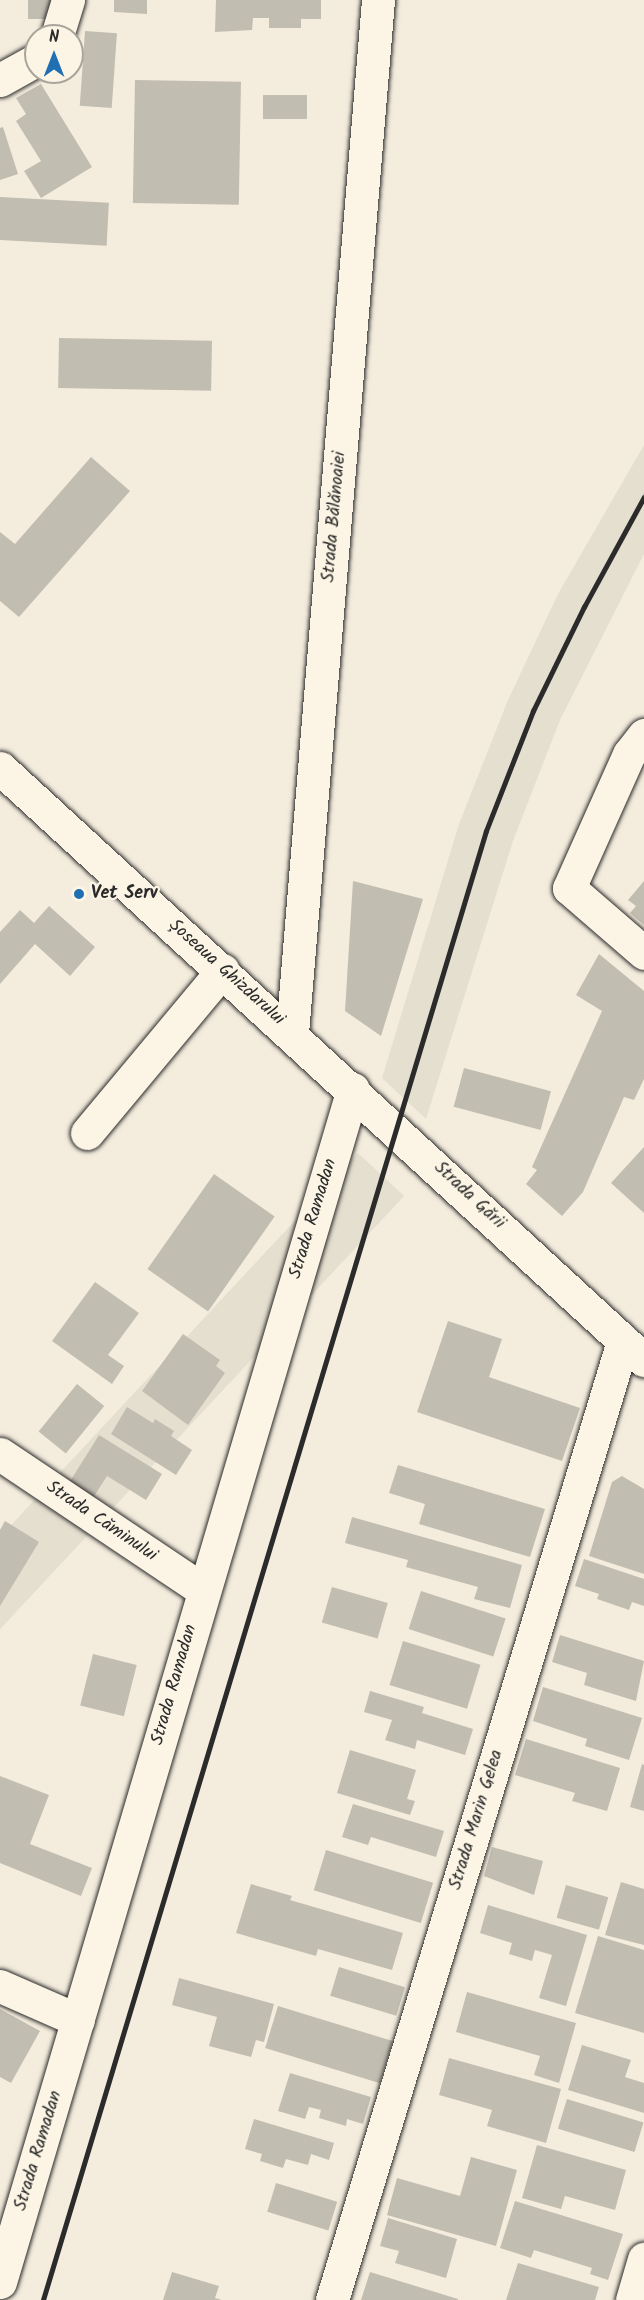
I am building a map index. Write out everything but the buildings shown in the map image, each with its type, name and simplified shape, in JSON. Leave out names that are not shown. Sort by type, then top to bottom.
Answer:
[{"type":"street","points":[[61,24],[68,0]]},
{"type":"street","name":"Strada Bălănoaiei","points":[[292,1033],[378,0]]},
{"type":"street","points":[[0,80],[24,67]]},
{"type":"street","points":[[644,735],[629,754],[569,888],[644,953]]},
{"type":"street","name":"Șoseaua Ghizdarului","points":[[0,768],[292,1033]]},
{"type":"street","points":[[87,1133],[223,970]]},
{"type":"street","name":"Strada Gării","points":[[292,1033],[633,1350]]},
{"type":"street","name":"Strada Ramadan","points":[[0,2282],[353,1089]]},
{"type":"street","name":"Strada Marin Gelea","points":[[332,2300],[633,1350]]},
{"type":"street","name":"Strada Căminului","points":[[0,1454],[203,1590]]},
{"type":"street","points":[[0,1986],[78,2020]]},
{"type":"street","points":[[632,2300],[644,2259]]},
{"type":"shaded area","points":[[644,445],[644,554],[560,720],[513,841],[426,1119],[382,1078],[459,824],[508,700],[558,594]]},
{"type":"shaded area","points":[[358,1153],[404,1196],[0,1629],[0,1537]]},
{"type":"railway","points":[[43,2300],[486,831],[533,711],[584,607],[644,497]]},
{"type":"place","name":"Vet Serv","points":[[79,894]]}]
